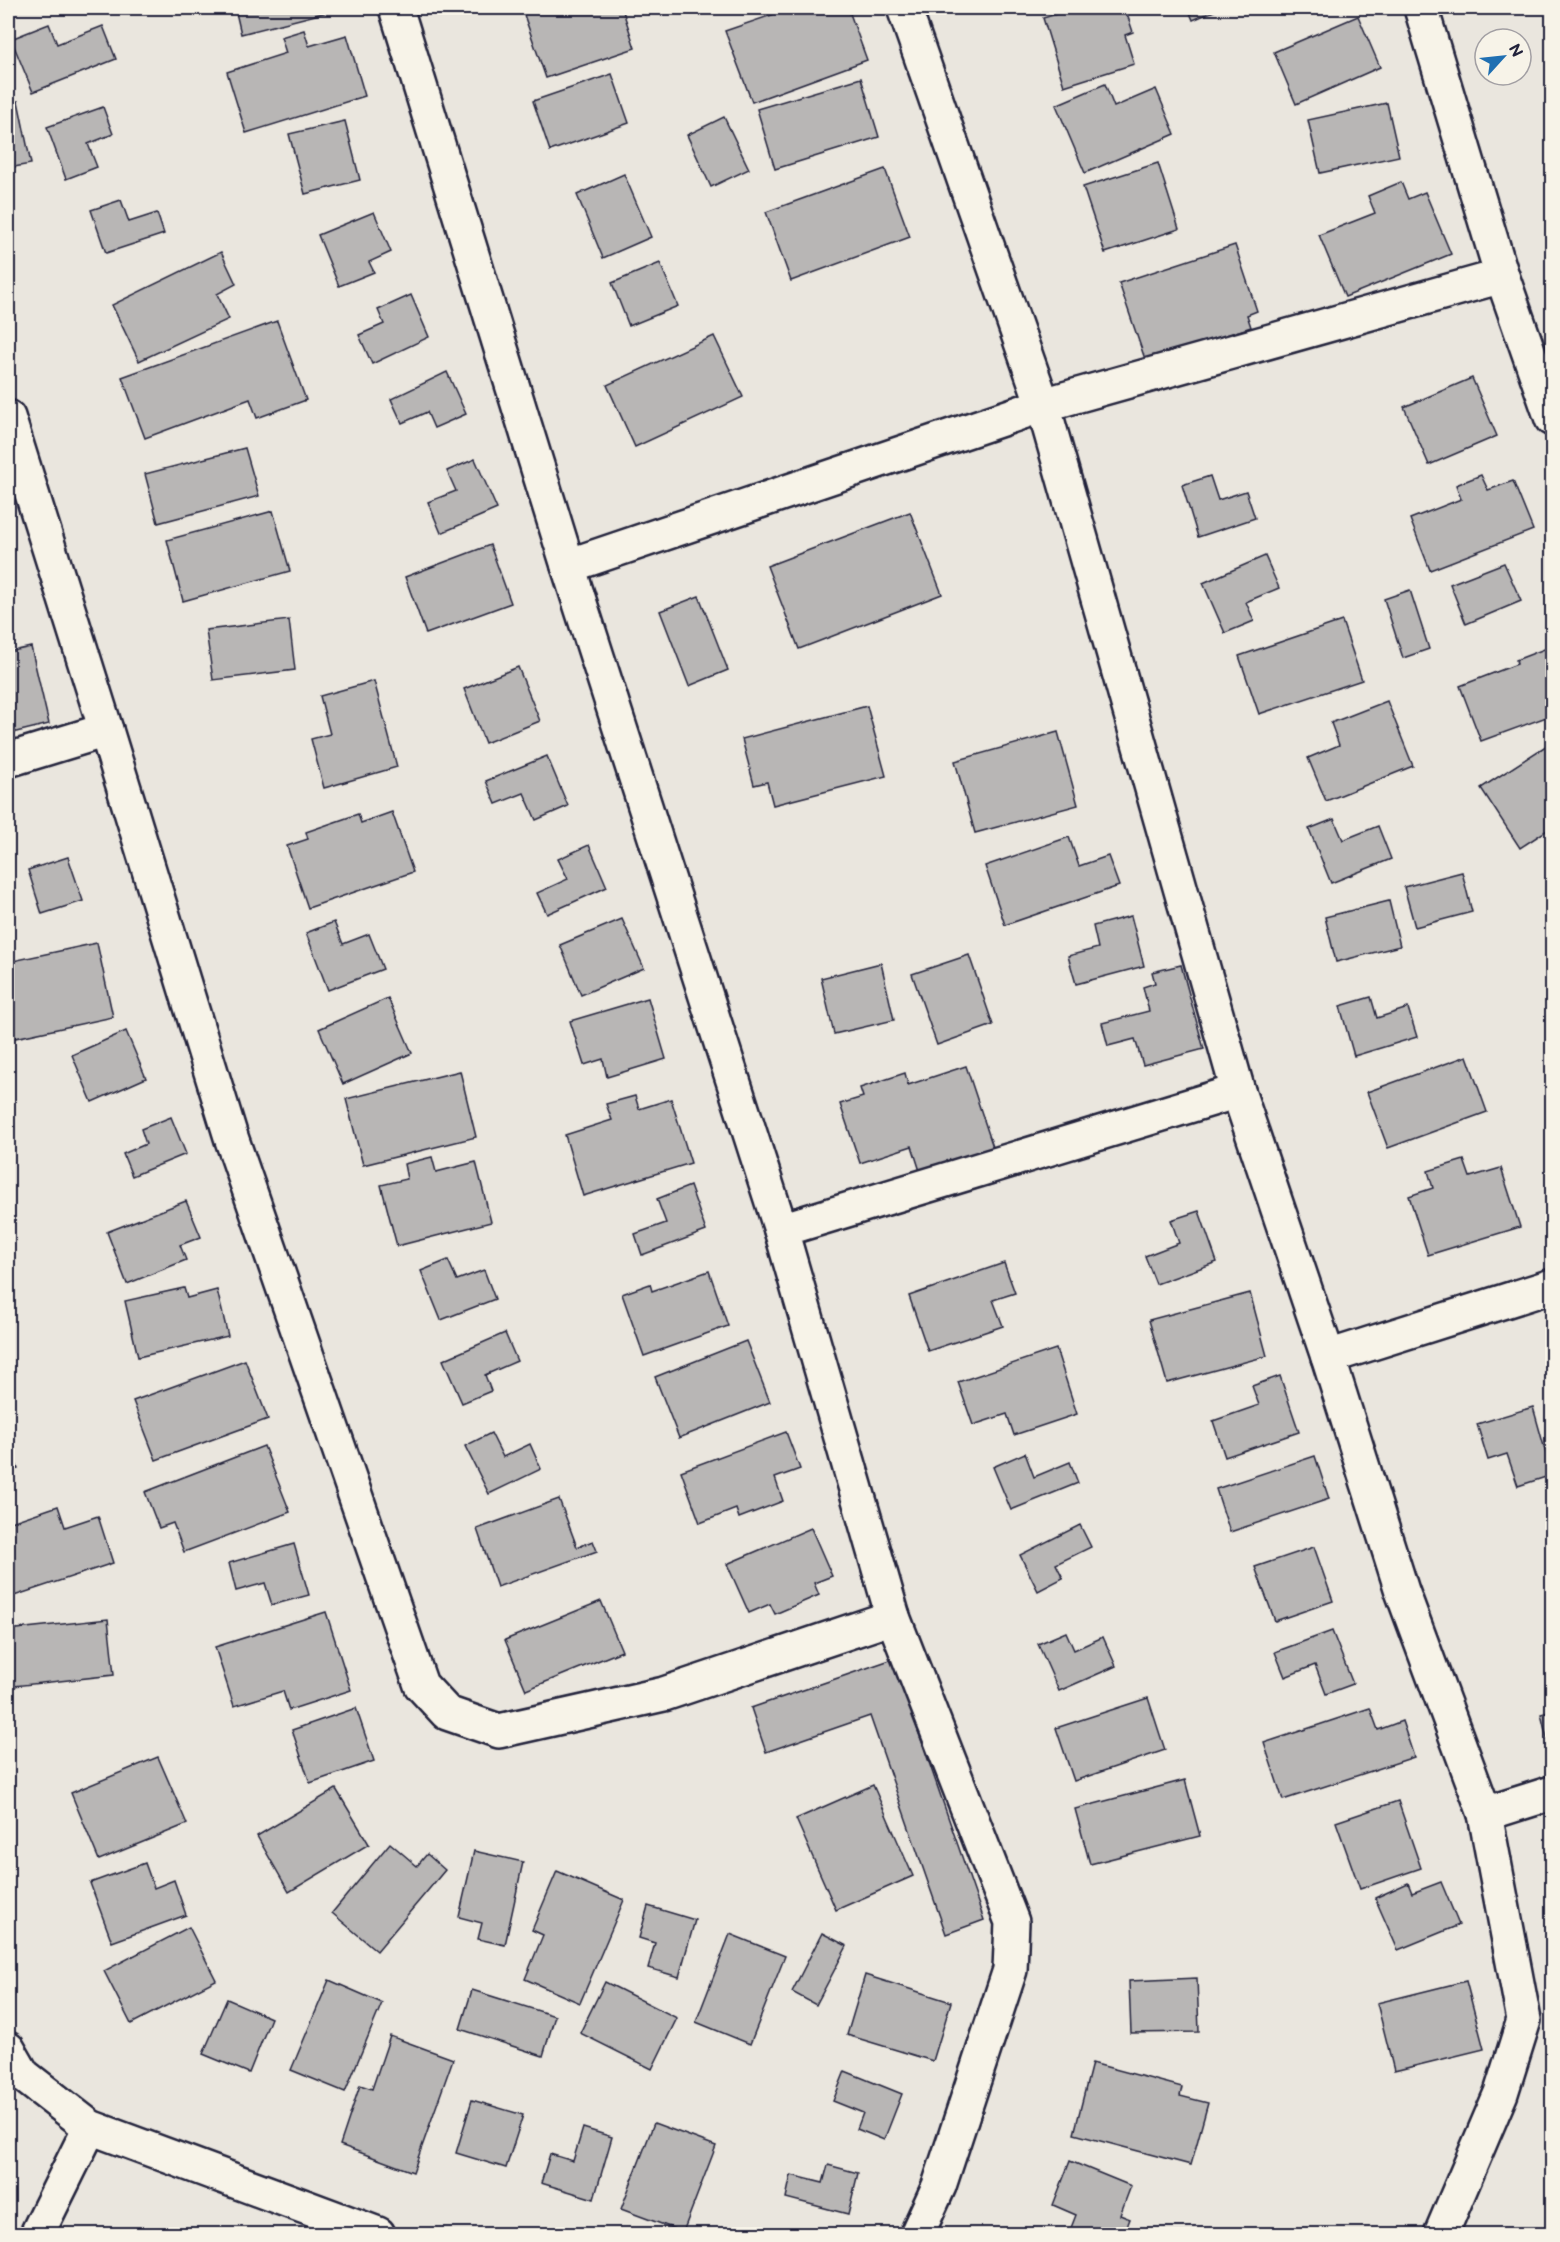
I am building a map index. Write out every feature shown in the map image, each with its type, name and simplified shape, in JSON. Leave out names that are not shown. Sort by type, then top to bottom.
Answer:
[{"type":"street","points":[[396,8],[568,566],[781,1230],[893,1617],[1012,1922],[1011,1970],[939,2186],[917,2235]]},
{"type":"street","points":[[903,8],[1044,405],[1238,1091],[1328,1357],[1402,1591],[1485,1814],[1524,2020],[1500,2093],[1441,2235]]},
{"type":"street","points":[[1421,8],[1502,276],[1552,419]]},
{"type":"street","points":[[568,566],[1044,405],[1502,276]]},
{"type":"street","points":[[8,417],[231,1137],[421,1685],[447,1713],[499,1731],[664,1694],[893,1617]]},
{"type":"street","points":[[8,760],[106,730]]},
{"type":"street","points":[[781,1230],[1238,1091]]},
{"type":"street","points":[[1328,1357],[1552,1286]]},
{"type":"street","points":[[1485,1814],[1552,1793]]},
{"type":"street","points":[[8,2049],[23,2075],[90,2127],[378,2235]]},
{"type":"street","points":[[37,2235],[90,2127]]},
{"type":"building","points":[[235,8],[343,8],[241,34]]},
{"type":"building","points":[[622,8],[635,48],[546,78],[522,9]]},
{"type":"building","points":[[792,8],[848,8],[867,60],[752,102],[725,31]]},
{"type":"building","points":[[1077,8],[1125,8],[1133,32],[1125,35],[1134,64],[1064,86],[1043,18]]},
{"type":"building","points":[[1188,8],[1221,8],[1193,20]]},
{"type":"building","points":[[1358,16],[1380,67],[1296,104],[1274,52]]},
{"type":"building","points":[[49,24],[57,44],[103,26],[116,59],[33,92],[11,39]]},
{"type":"building","points":[[304,30],[309,46],[347,35],[365,96],[246,133],[227,72],[286,53],[281,37]]},
{"type":"building","points":[[612,74],[629,123],[550,151],[533,101]]},
{"type":"building","points":[[861,78],[879,137],[775,169],[757,109]]},
{"type":"building","points":[[1105,84],[1114,107],[1156,89],[1175,134],[1085,173],[1056,105]]},
{"type":"building","points":[[18,101],[31,164],[8,168],[8,103]]},
{"type":"building","points":[[1387,103],[1399,156],[1320,173],[1308,120]]},
{"type":"building","points":[[103,107],[113,134],[88,144],[97,167],[66,179],[47,127]]},
{"type":"building","points":[[724,117],[749,169],[711,187],[687,135]]},
{"type":"building","points":[[345,121],[360,180],[305,194],[289,134]]},
{"type":"building","points":[[1158,163],[1179,229],[1105,253],[1083,187]]},
{"type":"building","points":[[885,169],[910,237],[791,281],[766,212]]},
{"type":"building","points":[[624,174],[651,237],[603,258],[577,195]]},
{"type":"building","points":[[1401,182],[1408,199],[1425,192],[1451,254],[1345,297],[1319,235],[1375,213],[1368,196]]},
{"type":"building","points":[[121,200],[129,222],[157,213],[164,234],[106,253],[91,210]]},
{"type":"building","points":[[374,212],[391,252],[369,262],[374,272],[339,286],[318,235]]},
{"type":"building","points":[[1235,245],[1257,311],[1247,315],[1251,327],[1146,362],[1119,283]]},
{"type":"building","points":[[221,252],[236,284],[217,294],[229,319],[139,361],[112,305]]},
{"type":"building","points":[[660,263],[678,306],[629,326],[612,283]]},
{"type":"building","points":[[411,295],[429,337],[372,364],[359,335],[384,324],[378,310]]},
{"type":"building","points":[[277,321],[306,400],[257,418],[250,399],[145,438],[122,377]]},
{"type":"building","points":[[714,336],[743,397],[635,447],[607,385]]},
{"type":"building","points":[[447,372],[466,414],[434,428],[427,412],[402,423],[391,399]]},
{"type":"building","points":[[1472,378],[1497,436],[1429,465],[1404,407]]},
{"type":"building","points":[[245,448],[259,496],[158,523],[145,474]]},
{"type":"building","points":[[475,459],[497,509],[441,533],[428,502],[456,491],[447,471]]},
{"type":"building","points":[[1481,475],[1488,490],[1513,481],[1533,530],[1430,570],[1410,519],[1461,499],[1456,485]]},
{"type":"building","points":[[1210,476],[1218,500],[1246,491],[1255,518],[1198,537],[1182,485]]},
{"type":"building","points":[[273,511],[290,571],[183,601],[167,540]]},
{"type":"building","points":[[910,512],[942,594],[799,649],[767,566]]},
{"type":"building","points":[[490,545],[511,603],[426,634],[405,577]]},
{"type":"building","points":[[1265,556],[1279,588],[1246,602],[1254,621],[1225,633],[1203,583]]},
{"type":"building","points":[[1504,563],[1521,601],[1466,624],[1450,584]]},
{"type":"building","points":[[1410,590],[1429,649],[1403,658],[1384,599]]},
{"type":"building","points":[[8,591],[15,614],[8,617]]},
{"type":"building","points":[[699,596],[728,670],[689,686],[660,611]]},
{"type":"building","points":[[289,620],[295,670],[213,680],[206,630]]},
{"type":"building","points":[[1342,621],[1362,680],[1259,714],[1239,656]]},
{"type":"building","points":[[1552,646],[1552,715],[1481,741],[1460,686],[1517,664],[1516,660]]},
{"type":"building","points":[[31,647],[49,724],[8,734],[8,652]]},
{"type":"building","points":[[518,667],[540,721],[485,743],[464,689]]},
{"type":"building","points":[[374,681],[397,767],[324,788],[311,739],[330,734],[320,696]]},
{"type":"building","points":[[1387,701],[1413,766],[1326,801],[1308,758],[1339,745],[1331,723]]},
{"type":"building","points":[[867,706],[886,776],[773,805],[767,782],[754,785],[742,739]]},
{"type":"building","points":[[1058,732],[1078,805],[975,833],[955,761]]},
{"type":"building","points":[[1552,742],[1552,827],[1520,848],[1481,788]]},
{"type":"building","points":[[547,756],[568,806],[536,820],[524,793],[496,804],[486,781]]},
{"type":"building","points":[[392,812],[413,872],[308,908],[287,846],[308,839],[306,832],[358,814],[361,823]]},
{"type":"building","points":[[1334,819],[1343,840],[1378,826],[1391,859],[1331,883],[1309,829]]},
{"type":"building","points":[[1069,837],[1079,866],[1108,856],[1119,886],[1005,925],[985,866]]},
{"type":"building","points":[[589,845],[607,887],[547,914],[537,893],[568,879],[558,859]]},
{"type":"building","points":[[68,857],[83,901],[42,914],[28,870]]},
{"type":"building","points":[[1462,872],[1472,912],[1415,927],[1404,887]]},
{"type":"building","points":[[1389,901],[1400,946],[1336,962],[1325,917]]},
{"type":"building","points":[[1131,916],[1144,966],[1076,984],[1068,956],[1098,948],[1093,926]]},
{"type":"building","points":[[622,919],[644,968],[581,995],[560,945]]},
{"type":"building","points":[[334,922],[343,944],[369,934],[383,969],[328,990],[306,933]]},
{"type":"building","points":[[97,943],[113,1017],[15,1038],[10,1017],[8,1018],[8,962]]},
{"type":"building","points":[[969,955],[993,1025],[937,1045],[912,974]]},
{"type":"building","points":[[881,963],[894,1020],[834,1034],[821,978]]},
{"type":"building","points":[[1181,965],[1204,1049],[1143,1065],[1135,1039],[1108,1046],[1102,1023],[1149,1011],[1143,987],[1155,983],[1152,972]]},
{"type":"building","points":[[1371,997],[1377,1018],[1408,1008],[1417,1037],[1354,1056],[1340,1006]]},
{"type":"building","points":[[388,998],[412,1053],[343,1084],[319,1029]]},
{"type":"building","points":[[648,998],[666,1059],[607,1077],[603,1059],[584,1065],[570,1021]]},
{"type":"building","points":[[126,1031],[146,1078],[92,1102],[72,1055]]},
{"type":"building","points":[[1467,1056],[1487,1112],[1388,1148],[1367,1092]]},
{"type":"building","points":[[966,1066],[993,1147],[920,1171],[912,1146],[860,1163],[840,1104],[863,1097],[860,1088],[905,1073],[908,1085]]},
{"type":"building","points":[[460,1071],[476,1137],[363,1165],[346,1099]]},
{"type":"building","points":[[635,1096],[639,1109],[671,1099],[691,1163],[583,1196],[565,1135],[612,1120],[606,1104]]},
{"type":"building","points":[[171,1117],[186,1154],[132,1176],[123,1154],[146,1144],[141,1129]]},
{"type":"building","points":[[432,1157],[436,1172],[476,1162],[491,1222],[397,1246],[381,1185],[407,1179],[404,1164]]},
{"type":"building","points":[[1464,1160],[1470,1177],[1501,1168],[1520,1227],[1428,1255],[1409,1196],[1433,1188],[1428,1171]]},
{"type":"building","points":[[690,1186],[706,1231],[642,1255],[635,1234],[666,1223],[657,1199]]},
{"type":"building","points":[[186,1201],[201,1237],[180,1245],[186,1260],[127,1284],[107,1232]]},
{"type":"building","points":[[1199,1211],[1217,1262],[1156,1284],[1145,1256],[1179,1243],[1171,1220]]},
{"type":"building","points":[[448,1260],[457,1280],[484,1270],[495,1299],[441,1320],[421,1271]]},
{"type":"building","points":[[1004,1263],[1015,1293],[993,1300],[1003,1326],[928,1351],[909,1296]]},
{"type":"building","points":[[709,1271],[728,1326],[644,1356],[622,1294],[650,1284],[652,1291]]},
{"type":"building","points":[[184,1288],[187,1298],[217,1290],[228,1336],[138,1357],[125,1301]]},
{"type":"building","points":[[1250,1293],[1267,1356],[1167,1383],[1149,1320]]},
{"type":"building","points":[[505,1333],[517,1361],[485,1375],[491,1391],[462,1403],[443,1360]]},
{"type":"building","points":[[746,1341],[770,1402],[679,1438],[655,1377]]},
{"type":"building","points":[[1056,1349],[1077,1414],[1014,1435],[1007,1414],[973,1425],[958,1382]]},
{"type":"building","points":[[245,1360],[268,1419],[156,1460],[133,1401]]},
{"type":"building","points":[[1280,1376],[1299,1432],[1225,1457],[1213,1421],[1259,1405],[1252,1386]]},
{"type":"building","points":[[1533,1407],[1552,1475],[1518,1486],[1507,1454],[1488,1460],[1477,1424]]},
{"type":"building","points":[[786,1432],[800,1469],[775,1478],[783,1501],[739,1518],[736,1509],[700,1523],[681,1471]]},
{"type":"building","points":[[491,1433],[503,1457],[530,1444],[541,1469],[489,1494],[465,1446]]},
{"type":"building","points":[[264,1446],[290,1512],[184,1552],[173,1523],[159,1528],[145,1492]]},
{"type":"building","points":[[10,1448],[18,1469],[8,1472],[8,1449]]},
{"type":"building","points":[[1025,1453],[1034,1477],[1070,1462],[1078,1483],[1011,1510],[993,1467]]},
{"type":"building","points":[[1315,1456],[1329,1499],[1230,1532],[1216,1489]]},
{"type":"building","points":[[559,1499],[577,1547],[593,1541],[597,1551],[497,1587],[477,1529]]},
{"type":"building","points":[[58,1506],[65,1527],[98,1516],[113,1563],[8,1598],[8,1523]]},
{"type":"building","points":[[1080,1525],[1091,1547],[1056,1564],[1063,1578],[1038,1591],[1020,1555]]},
{"type":"building","points":[[811,1528],[832,1576],[814,1583],[819,1595],[775,1614],[770,1604],[749,1613],[727,1564]]},
{"type":"building","points":[[294,1544],[309,1595],[272,1605],[265,1583],[236,1591],[229,1563]]},
{"type":"building","points":[[1314,1547],[1333,1601],[1275,1621],[1255,1567]]},
{"type":"building","points":[[601,1601],[622,1651],[526,1690],[505,1640]]},
{"type":"building","points":[[326,1612],[351,1690],[289,1710],[283,1691],[234,1706],[215,1647]]},
{"type":"building","points":[[108,1619],[114,1675],[14,1686],[8,1630]]},
{"type":"building","points":[[1332,1631],[1353,1684],[1326,1694],[1315,1665],[1285,1677],[1275,1652]]},
{"type":"building","points":[[1066,1632],[1074,1650],[1103,1637],[1116,1666],[1059,1691],[1038,1644]]},
{"type":"building","points":[[893,1659],[984,1920],[946,1934],[870,1716],[766,1752],[751,1708]]},
{"type":"building","points":[[1148,1698],[1165,1750],[1074,1781],[1056,1728]]},
{"type":"building","points":[[356,1708],[374,1761],[310,1783],[292,1730]]},
{"type":"building","points":[[1370,1708],[1378,1730],[1402,1721],[1414,1757],[1283,1800],[1264,1743]]},
{"type":"building","points":[[1552,1711],[1552,1759],[1541,1714]]},
{"type":"building","points":[[158,1757],[187,1824],[99,1860],[71,1793]]},
{"type":"building","points":[[1185,1780],[1200,1836],[1090,1864],[1075,1809]]},
{"type":"building","points":[[873,1785],[913,1876],[836,1910],[796,1819]]},
{"type":"building","points":[[336,1789],[369,1844],[289,1892],[257,1836]]},
{"type":"building","points":[[1398,1801],[1421,1868],[1360,1889],[1336,1822]]},
{"type":"building","points":[[390,1843],[417,1866],[427,1854],[445,1870],[377,1951],[332,1913]]},
{"type":"building","points":[[474,1851],[523,1862],[505,1945],[478,1939],[482,1923],[459,1917]]},
{"type":"building","points":[[145,1863],[154,1888],[174,1880],[186,1915],[112,1942],[90,1883]]},
{"type":"building","points":[[557,1871],[624,1900],[580,2003],[525,1979],[543,1935],[532,1930]]},
{"type":"building","points":[[1441,1882],[1459,1925],[1398,1950],[1375,1898],[1408,1883],[1412,1893]]},
{"type":"building","points":[[648,1906],[695,1920],[679,1977],[648,1968],[655,1943],[639,1938]]},
{"type":"building","points":[[189,1927],[216,1980],[131,2024],[104,1971]]},
{"type":"building","points":[[822,1933],[847,1946],[816,2005],[792,1992]]},
{"type":"building","points":[[730,1934],[785,1956],[750,2044],[696,2022]]},
{"type":"building","points":[[865,1975],[951,2002],[933,2061],[847,2035]]},
{"type":"building","points":[[1197,1978],[1199,2032],[1131,2033],[1129,1981]]},
{"type":"building","points":[[329,1980],[382,2003],[345,2092],[291,2070]]},
{"type":"building","points":[[1466,1981],[1484,2049],[1394,2071],[1377,2003]]},
{"type":"building","points":[[605,1982],[677,2018],[652,2069],[580,2033]]},
{"type":"building","points":[[472,1990],[555,2016],[543,2056],[460,2029]]},
{"type":"building","points":[[227,1999],[271,2018],[249,2073],[203,2054]]},
{"type":"building","points":[[390,2036],[453,2059],[413,2172],[340,2145],[360,2085],[372,2089]]},
{"type":"building","points":[[1092,2063],[1182,2087],[1180,2096],[1208,2103],[1191,2165],[1074,2134]]},
{"type":"building","points":[[845,2071],[902,2094],[884,2140],[857,2129],[863,2113],[833,2101]]},
{"type":"building","points":[[472,2100],[523,2115],[506,2168],[456,2153]]},
{"type":"building","points":[[654,2123],[716,2146],[683,2232],[621,2209]]},
{"type":"building","points":[[583,2128],[612,2137],[594,2199],[541,2183],[550,2154],[573,2161]]},
{"type":"building","points":[[1070,2161],[1131,2186],[1120,2215],[1130,2219],[1124,2234],[1069,2233],[1076,2215],[1053,2205]]},
{"type":"building","points":[[828,2165],[858,2173],[848,2214],[786,2198],[791,2175],[823,2183]]}]
